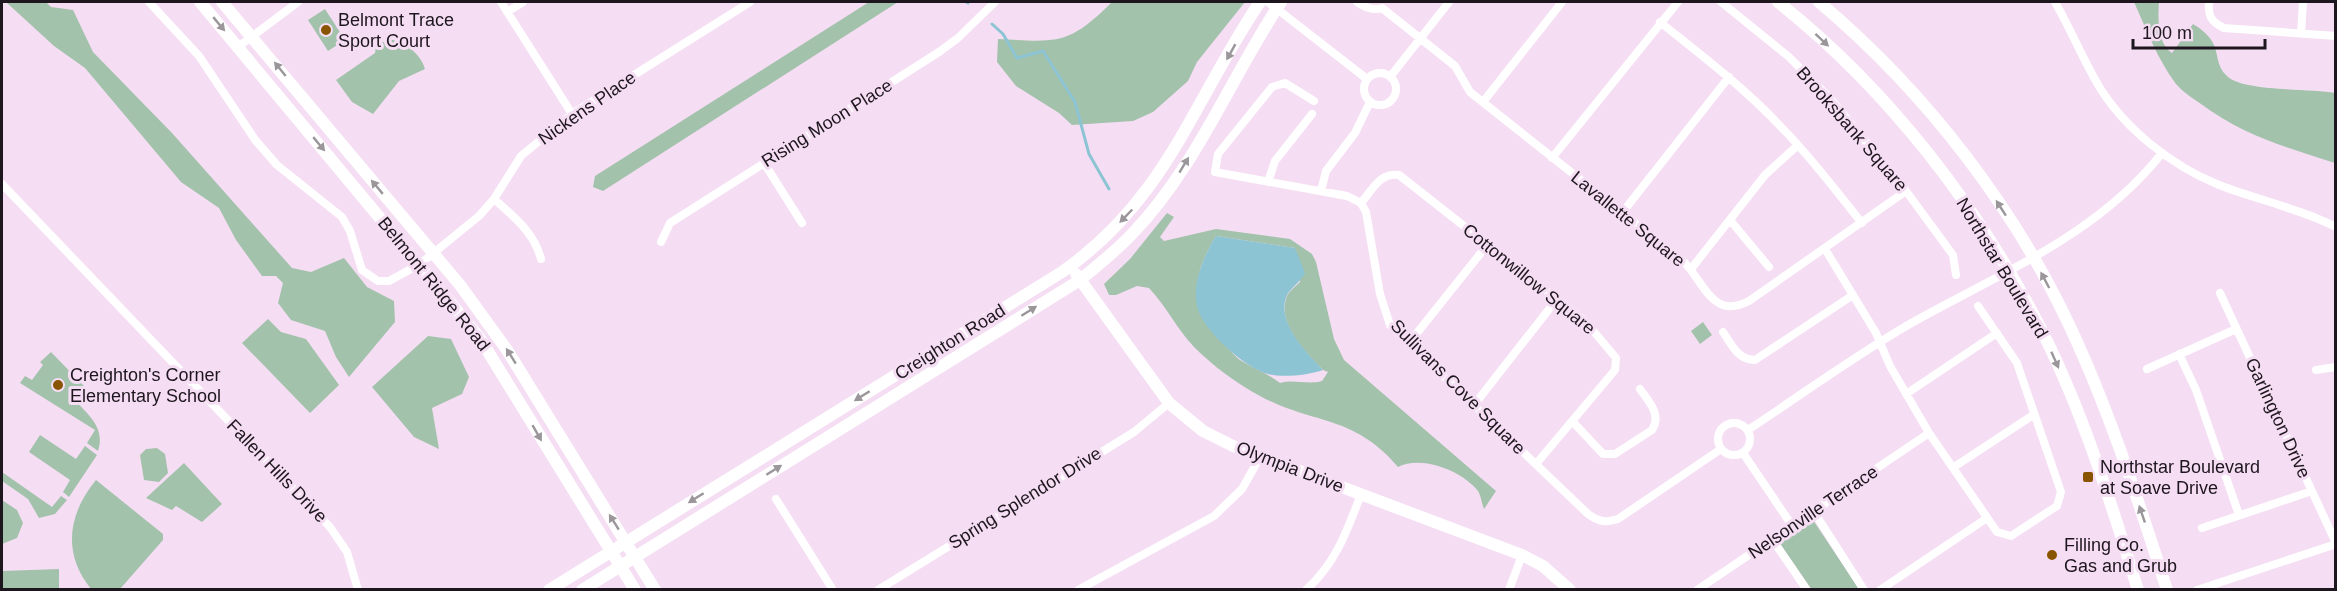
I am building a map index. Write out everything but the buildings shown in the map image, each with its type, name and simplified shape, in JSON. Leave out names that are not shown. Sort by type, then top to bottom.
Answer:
[{"type":"main road","name":"Belmont Ridge Road","points":[[200,2],[479,337],[635,590]]},
{"type":"main road","name":"Belmont Ridge Road","points":[[222,2],[434,254],[493,329],[655,590]]},
{"type":"main road","name":"Creighton Road","points":[[549,590],[1071,266],[1120,222],[1163,169],[1260,2]]},
{"type":"main road","name":"Northstar Boulevard","points":[[1778,2],[1827,44],[1897,115],[1963,200],[2009,271],[2044,334],[2075,406],[2138,590]]},
{"type":"main road","name":"Northstar Boulevard","points":[[1818,2],[1850,28],[1902,80],[1953,139],[2032,258],[2070,327],[2100,397],[2168,590]]},
{"type":"main road","name":"Creighton Road","points":[[582,590],[1080,280],[1132,234],[1166,192],[1275,4]]},
{"type":"main road","name":"Olympia Drive","points":[[1071,266],[1170,403],[1203,431],[1260,457],[1522,555],[1543,566],[1570,590]]},
{"type":"street","name":"Nickens Place","points":[[149,2],[199,56],[256,141],[270,157],[305,190],[342,217],[350,231],[362,270],[378,281],[389,281],[420,264],[479,216],[494,199],[521,156],[572,114],[750,2]]},
{"type":"street","points":[[238,47],[298,2]]},
{"type":"street","points":[[501,2],[572,114]]},
{"type":"street","points":[[507,12],[523,2]]},
{"type":"street","name":"Rising Moon Place","points":[[661,242],[670,223],[939,52],[958,38],[995,2]]},
{"type":"street","points":[[1357,2],[1376,10],[1382,8],[1419,39]]},
{"type":"street","points":[[1390,77],[1449,2]]},
{"type":"street","points":[[1483,102],[1562,2]]},
{"type":"street","points":[[1552,158],[1678,2]]},
{"type":"street","name":"Brooksbank Square","points":[[1721,2],[1820,87],[1906,191],[1953,255],[1956,275]]},
{"type":"street","points":[[2055,2],[2106,96],[2138,132],[2162,153],[2217,184],[2286,206],[2336,227]]},
{"type":"street","points":[[2209,2],[2208,13],[2213,23],[2224,28],[2336,36]]},
{"type":"street","points":[[2301,33],[2303,2]]},
{"type":"street","points":[[1275,4],[1368,80]]},
{"type":"street","points":[[1660,22],[1730,77],[1798,145],[1862,223]]},
{"type":"street","name":"Lavallette Square","points":[[1419,39],[1459,70],[1470,92],[1691,269],[1717,303],[1726,308],[1737,307],[1825,249],[1906,191]]},
{"type":"street","points":[[1378,74],[1390,77],[1396,88],[1392,99],[1382,105],[1370,102],[1364,92],[1368,80],[1378,74]]},
{"type":"street","points":[[1622,213],[1730,77]]},
{"type":"street","points":[[1314,100],[1307,99],[1291,86],[1277,83],[1218,154],[1215,172],[1347,196],[1361,203]]},
{"type":"street","points":[[1321,191],[1326,171],[1355,133],[1370,102]]},
{"type":"street","points":[[1268,182],[1275,161],[1312,114]]},
{"type":"street","points":[[1691,269],[1765,175],[1798,145]]},
{"type":"street","points":[[1748,430],[1880,342],[2032,258],[2102,215],[2141,180],[2162,153]]},
{"type":"street","points":[[764,163],[802,223]]},
{"type":"street","name":"Cottonwillow Square","points":[[1361,203],[1380,179],[1387,175],[1399,175],[1597,332],[1616,358],[1615,370],[1574,422],[1536,464]]},
{"type":"street","name":"Fallen Hills Drive","points":[[2,184],[330,527],[347,552],[358,590]]},
{"type":"street","points":[[494,199],[523,225],[537,245],[541,259]]},
{"type":"street","name":"Sullivans Cove Square","points":[[1361,203],[1366,212],[1386,315],[1390,325],[1598,521],[1609,522],[1618,519],[1721,449]]},
{"type":"street","points":[[1730,220],[1769,267]]},
{"type":"street","points":[[1409,343],[1488,244]]},
{"type":"street","points":[[1825,249],[1880,342],[1929,433],[1997,532],[2011,536],[2057,506],[2061,500],[2061,492],[2017,363],[1978,306]]},
{"type":"street","name":"Garlington Drive","points":[[2220,293],[2336,543]]},
{"type":"street","points":[[1723,332],[1739,355],[1745,360],[1755,360],[1853,295]]},
{"type":"street","points":[[1474,405],[1557,299]]},
{"type":"street","points":[[2147,369],[2236,329]]},
{"type":"street","points":[[1906,394],[1997,333]]},
{"type":"street","points":[[2179,354],[2196,390],[2239,515]]},
{"type":"street","points":[[2316,370],[2336,367]]},
{"type":"street","points":[[1574,422],[1603,454],[1615,454],[1652,430],[1656,424],[1655,412],[1640,389]]},
{"type":"street","name":"Spring Splendor Drive","points":[[878,590],[1134,432],[1170,403]]},
{"type":"street","points":[[1954,468],[2033,415]]},
{"type":"street","points":[[1728,424],[1739,424],[1748,430],[1751,440],[1743,453],[1729,455],[1721,449],[1718,438],[1728,424]]},
{"type":"street","name":"Nelsonville Terrace","points":[[1697,590],[1929,433]]},
{"type":"street","points":[[1743,453],[1792,527]]},
{"type":"street","points":[[1078,590],[1214,516],[1242,489],[1260,457]]},
{"type":"street","points":[[2202,528],[2312,491]]},
{"type":"street","points":[[1306,590],[1328,568],[1337,554],[1361,494]]},
{"type":"street","points":[[777,499],[832,590]]},
{"type":"street","points":[[1814,512],[1864,590]]},
{"type":"street","points":[[1880,590],[1987,518]]},
{"type":"street","points":[[1772,539],[1807,590]]},
{"type":"street","points":[[2197,590],[2336,543]]},
{"type":"street","points":[[1509,590],[1522,555]]},
{"type":"green space","points":[[6,2],[46,2],[51,7],[73,10],[93,52],[172,133],[292,268],[311,272],[344,258],[367,287],[394,301],[395,322],[349,377],[336,357],[325,331],[291,320],[278,303],[283,283],[276,276],[262,276],[236,240],[219,208],[181,182],[85,68],[54,46]]},
{"type":"green space","points":[[869,2],[898,2],[603,191],[593,187],[595,176]]},
{"type":"green space","points":[[1112,2],[1245,2],[1197,62],[1188,81],[1153,112],[1133,121],[1072,125],[1059,113],[1016,86],[997,62],[998,39],[1035,41],[1061,38],[1084,27]]},
{"type":"green space","points":[[2134,2],[2159,2],[2161,37],[2167,49],[2172,53],[2193,24],[2211,40],[2221,68],[2235,81],[2262,87],[2335,93],[2335,163],[2249,133],[2217,115],[2185,92],[2176,84],[2164,65]]},
{"type":"green space","name":"Belmont Trace Sport Court","points":[[325,9],[345,40],[328,51],[308,20]]},
{"type":"green space","points":[[389,39],[412,50],[420,58],[425,69],[399,81],[373,114],[352,102],[336,80],[375,53],[376,46]]},
{"type":"green space","points":[[1167,213],[1174,217],[1160,237],[1164,241],[1216,229],[1290,239],[1312,254],[1316,262],[1334,339],[1344,360],[1496,491],[1484,509],[1478,491],[1452,471],[1418,463],[1398,467],[1381,450],[1349,429],[1279,405],[1242,386],[1194,347],[1149,288],[1137,286],[1116,295],[1109,295],[1104,284],[1130,259]],"holes":[[[1216,236],[1295,248],[1300,282],[1287,296],[1286,317],[1294,337],[1323,370],[1328,372],[1322,381],[1280,383],[1238,358],[1212,330],[1199,305],[1198,279]]]},
{"type":"green space","points":[[268,319],[281,332],[306,339],[339,385],[310,413],[242,343]]},
{"type":"green space","points":[[1703,322],[1712,335],[1700,344],[1691,331]]},
{"type":"green space","points":[[428,336],[451,339],[469,377],[462,394],[432,408],[439,449],[414,437],[372,387]]},
{"type":"green space","points":[[51,352],[84,386],[73,398],[89,415],[97,428],[100,442],[98,451],[87,443],[95,430],[20,383],[25,376],[32,380],[43,365],[40,362]]},
{"type":"green space","points":[[40,435],[76,459],[85,446],[97,455],[69,497],[63,492],[70,480],[29,452]]},
{"type":"green space","points":[[157,448],[165,454],[168,473],[159,482],[144,480],[140,455],[146,449]]},
{"type":"green space","points":[[184,463],[222,504],[202,522],[176,506],[172,510],[146,498]]},
{"type":"green space","points":[[2,472],[52,507],[61,496],[67,500],[55,514],[39,518],[28,499],[2,481]]},
{"type":"green space","points":[[96,480],[163,534],[163,540],[120,589],[91,589],[82,575],[72,548],[74,520],[79,506]]},
{"type":"green space","points":[[2,500],[17,510],[23,523],[17,538],[2,544]]},
{"type":"green space","points":[[1811,517],[1859,589],[1811,589],[1777,539]]},
{"type":"green space","points":[[59,569],[59,589],[2,589],[2,571]]},
{"type":"water","points":[[1216,236],[1295,248],[1305,273],[1287,295],[1284,305],[1285,316],[1294,336],[1323,370],[1296,375],[1268,374],[1237,356],[1207,326],[1197,306],[1196,288],[1203,260]]},
{"type":"waterway","points":[[992,24],[1003,34],[1017,58],[1043,51],[1075,102],[1089,154],[1109,189]]},
{"type":"place","name":"Belmont Trace Sport Court","points":[[326,30]]},
{"type":"place","name":"Creighton's Corner Elementary School","points":[[58,385]]},
{"type":"place","name":"Northstar Boulevard at Soave Drive","points":[[2088,477]]},
{"type":"place","name":"Filling Co. Gas and Grub","points":[[2052,555]]}]
